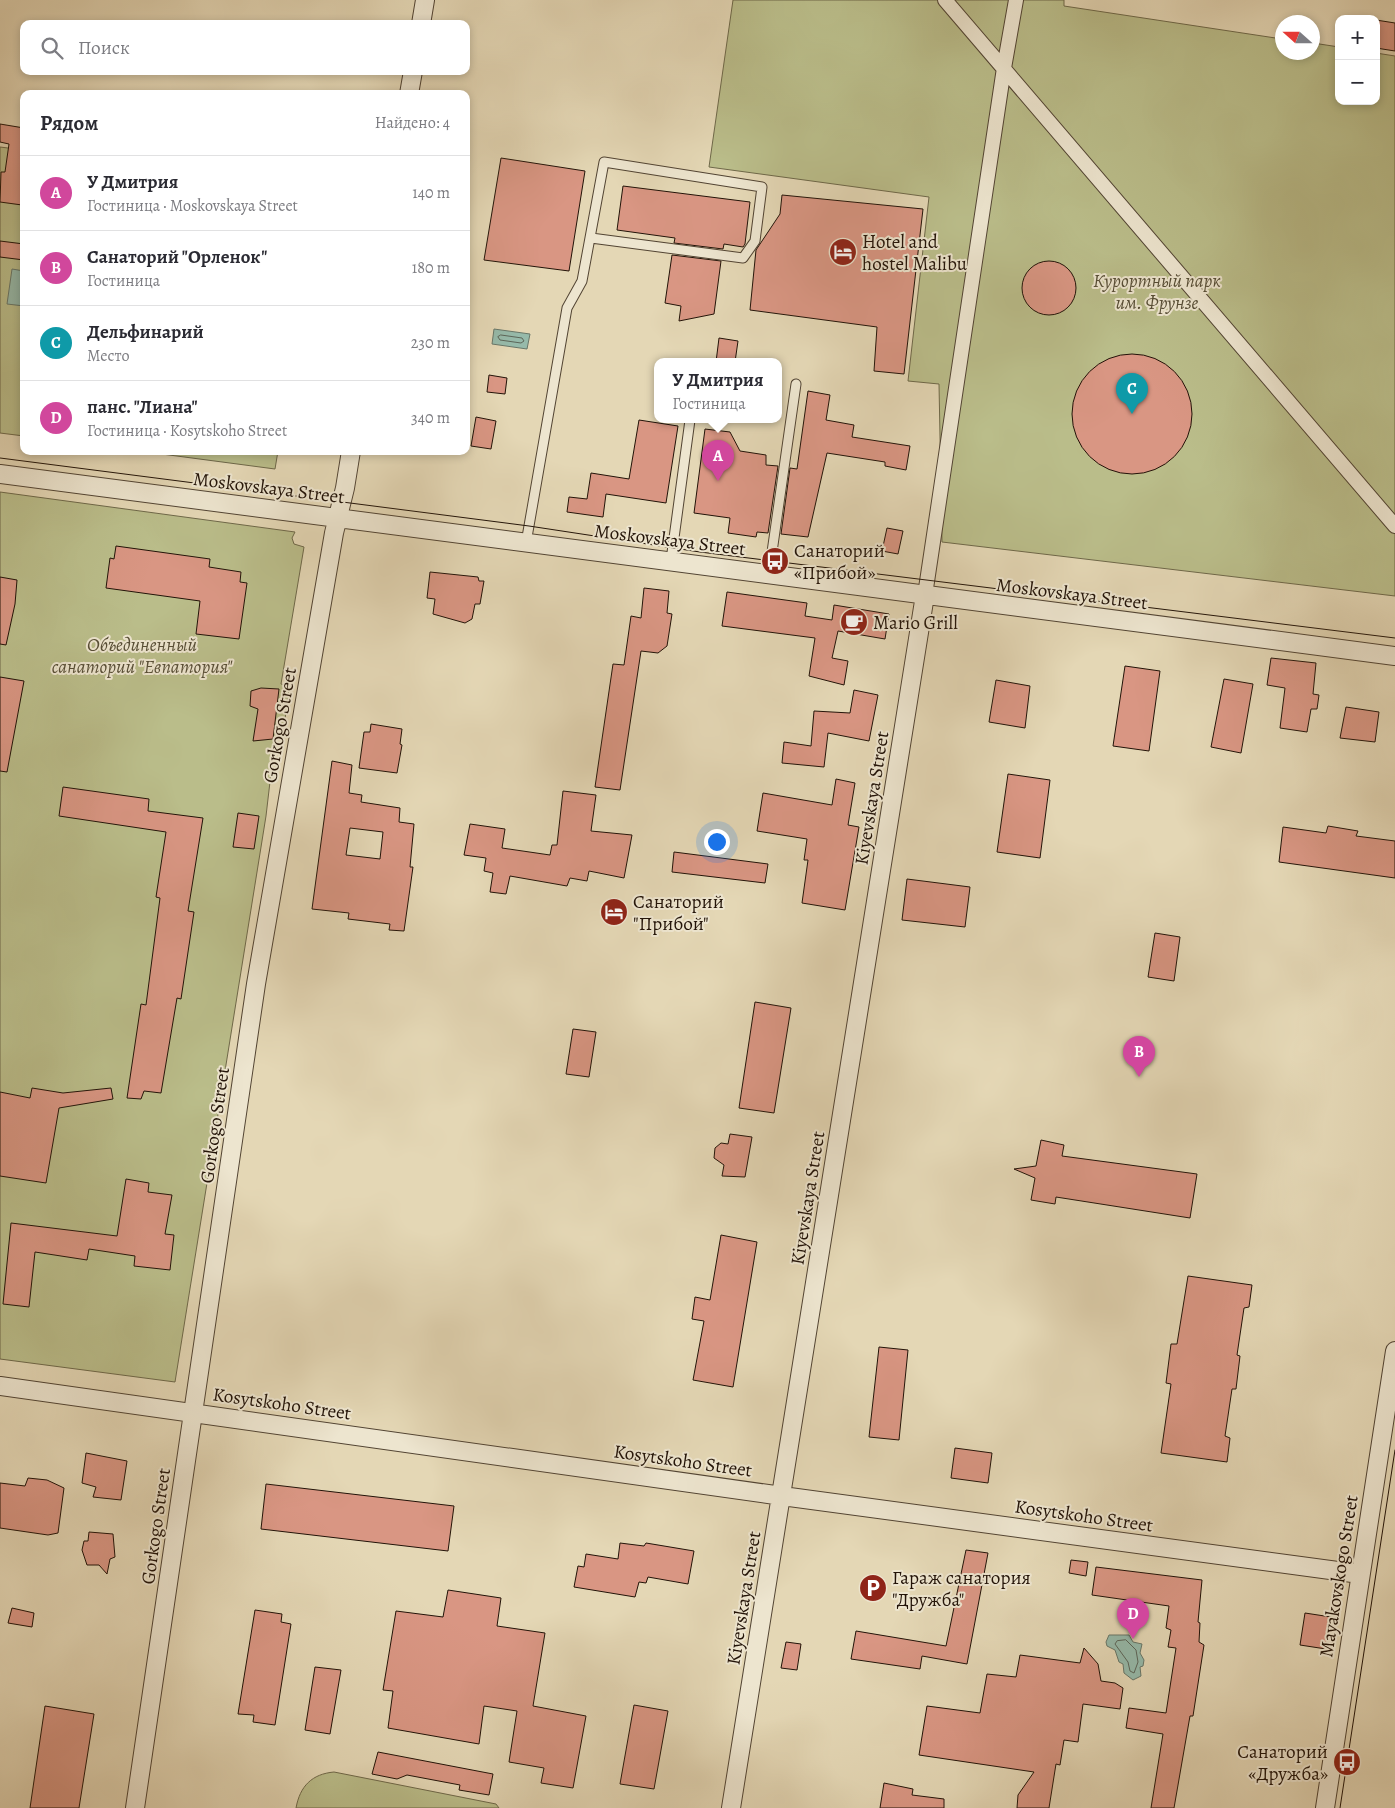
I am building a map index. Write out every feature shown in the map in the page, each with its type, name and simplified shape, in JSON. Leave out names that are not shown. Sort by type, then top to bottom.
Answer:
[{"type":"street","points":[[422,20],[425,0]]},
{"type":"street","points":[[945,0],[1395,526]]},
{"type":"street","points":[[925,595],[1004,68],[1016,0]]},
{"type":"street","points":[[410,90],[412,75]]},
{"type":"street","name":"Gorkogo Street","points":[[135,1808],[256,984],[337,517],[345,488],[350,455]]},
{"type":"street","name":"Moskovskaya Street","points":[[0,474],[526,543],[671,560],[1395,656]]},
{"type":"street","name":"Kiyevskaya Street","points":[[730,1808],[782,1496],[925,595]]},
{"type":"street","name":"Mayakovskogo Street","points":[[1325,1808],[1395,1351]]},
{"type":"street","name":"Kosytskoho Street","points":[[0,1386],[782,1496],[1360,1574]]},
{"type":"lane","points":[[526,543],[567,308],[582,281],[604,162],[762,186],[755,241],[743,258],[591,238]]},
{"type":"lane","points":[[769,573],[796,384]]},
{"type":"lane","points":[[671,560],[690,423]]},
{"type":"green space","name":"Курортный парк им. Фрунзе","points":[[733,0],[1064,0],[1064,6],[1275,38],[1275,60],[1320,60],[1320,44],[1335,46],[1335,105],[1380,105],[1380,54],[1395,56],[1395,596],[942,542],[939,384],[908,381],[929,197],[709,167]]},
{"type":"green space","points":[[0,147],[20,150],[20,436],[0,433]]},
{"type":"green space","points":[[169,455],[277,455],[275,469]]},
{"type":"green space","name":"Объединенный санаторий \"Евпатория\"","points":[[0,492],[295,532],[292,538],[294,544],[304,547],[281,684],[289,686],[283,736],[275,739],[266,816],[175,1382],[0,1359]]},
{"type":"green space","points":[[334,1772],[496,1804],[499,1808],[296,1808],[301,1793],[308,1782],[319,1775]]},
{"type":"water","points":[[12,269],[20,270],[20,306],[7,304]]},
{"type":"water","points":[[494,329],[530,334],[527,349],[492,344]]},
{"type":"water","points":[[1109,1635],[1129,1635],[1133,1642],[1142,1644],[1140,1653],[1144,1660],[1143,1666],[1140,1667],[1141,1676],[1133,1680],[1124,1673],[1123,1664],[1119,1662],[1115,1650],[1107,1646],[1106,1642]]},
{"type":"building","points":[[1380,21],[1395,23],[1395,51],[1380,49]]},
{"type":"building","points":[[0,124],[20,127],[20,205],[0,202],[1,172],[5,172],[9,144],[0,142]]},
{"type":"building","points":[[501,158],[585,171],[569,271],[484,260]]},
{"type":"building","points":[[623,186],[750,202],[745,244],[743,247],[724,244],[723,249],[674,243],[675,238],[617,230]]},
{"type":"building","points":[[782,195],[923,209],[904,374],[874,371],[877,327],[750,310],[756,250],[780,214]]},
{"type":"building","points":[[0,241],[20,244],[20,260],[0,257]]},
{"type":"building","points":[[672,255],[721,261],[714,314],[679,321],[681,306],[665,303]]},
{"type":"building","points":[[1044,261],[1054,261],[1064,265],[1072,273],[1076,288],[1072,303],[1064,311],[1054,315],[1044,315],[1034,311],[1026,303],[1022,293],[1022,283],[1026,273],[1034,265]]},
{"type":"building","points":[[719,338],[738,341],[736,358],[716,358]]},
{"type":"building","points":[[1132,354],[1155,359],[1165,364],[1174,372],[1182,381],[1187,391],[1192,414],[1187,437],[1182,447],[1174,456],[1165,464],[1155,469],[1132,474],[1109,469],[1099,464],[1090,456],[1082,447],[1077,437],[1072,414],[1077,391],[1082,381],[1090,372],[1099,364],[1109,359]]},
{"type":"building","points":[[489,375],[507,378],[505,394],[487,392]]},
{"type":"building","points":[[808,391],[830,395],[826,420],[854,425],[852,437],[910,446],[906,470],[885,466],[885,462],[827,453],[808,537],[781,534],[790,468],[797,469]]},
{"type":"building","points":[[476,417],[496,421],[491,449],[471,446]]},
{"type":"building","points":[[639,420],[678,426],[666,503],[606,494],[603,517],[567,512],[569,497],[587,499],[591,473],[629,479]]},
{"type":"building","points":[[705,429],[730,432],[740,451],[766,455],[766,465],[778,466],[768,533],[757,532],[756,537],[728,533],[730,518],[694,513]]},
{"type":"building","points":[[887,528],[903,531],[898,554],[882,551]]},
{"type":"building","points":[[116,546],[210,559],[209,567],[241,572],[240,582],[247,583],[239,639],[196,634],[200,601],[106,588],[110,558],[114,559]]},
{"type":"building","points":[[430,572],[478,577],[479,581],[484,581],[480,604],[475,604],[472,619],[465,623],[433,614],[435,599],[427,598]]},
{"type":"building","points":[[0,577],[17,580],[15,604],[6,645],[0,644]]},
{"type":"building","points":[[644,588],[669,591],[667,613],[672,614],[667,646],[658,653],[641,651],[620,790],[595,787],[613,664],[624,665],[631,616],[641,618]]},
{"type":"building","points":[[727,592],[807,603],[805,616],[832,620],[834,605],[889,614],[885,639],[838,631],[832,658],[848,661],[844,685],[809,676],[815,638],[722,626]]},
{"type":"building","points":[[1271,658],[1316,663],[1313,694],[1319,695],[1317,709],[1311,709],[1307,732],[1280,728],[1285,688],[1267,685]]},
{"type":"building","points":[[1125,666],[1160,671],[1149,751],[1113,746]]},
{"type":"building","points":[[0,677],[24,681],[7,772],[0,771]]},
{"type":"building","points":[[1224,679],[1253,684],[1241,753],[1211,747]]},
{"type":"building","points":[[996,680],[1030,686],[1025,728],[989,722]]},
{"type":"building","points":[[261,688],[279,689],[273,739],[253,741],[258,709],[250,706],[251,691]]},
{"type":"building","points":[[854,690],[878,695],[869,741],[828,733],[824,767],[782,763],[784,742],[811,746],[814,711],[850,713]]},
{"type":"building","points":[[1346,707],[1379,712],[1375,742],[1340,738]]},
{"type":"building","points":[[371,724],[402,729],[400,744],[402,745],[397,773],[359,768],[364,732],[370,732]]},
{"type":"building","points":[[332,761],[352,765],[349,793],[362,795],[361,802],[400,808],[399,822],[414,824],[410,867],[413,867],[404,931],[389,930],[390,924],[348,919],[349,913],[312,909]],"holes":[[[350,828],[383,832],[380,859],[346,855]]]},
{"type":"building","points":[[1008,774],[1050,780],[1040,858],[997,852]]},
{"type":"building","points":[[836,779],[855,783],[848,825],[859,827],[845,910],[802,903],[808,860],[804,860],[807,839],[757,831],[763,793],[832,805]]},
{"type":"building","points":[[63,787],[149,799],[148,811],[203,818],[188,911],[194,912],[181,999],[177,998],[161,1093],[144,1091],[141,1099],[127,1098],[141,1004],[146,1005],[160,898],[156,897],[166,832],[59,816]]},
{"type":"building","points":[[563,791],[596,795],[591,831],[632,835],[624,878],[589,871],[587,881],[570,878],[567,886],[510,876],[506,894],[490,892],[493,873],[484,871],[486,858],[464,855],[470,824],[505,829],[502,848],[550,855],[552,845],[557,845]]},
{"type":"building","points":[[238,813],[259,816],[254,849],[233,847]]},
{"type":"building","points":[[1328,826],[1358,831],[1356,836],[1395,841],[1395,878],[1279,862],[1283,827],[1326,833]]},
{"type":"building","points":[[674,852],[768,864],[765,883],[672,872]]},
{"type":"building","points":[[907,879],[970,887],[965,927],[902,920]]},
{"type":"building","points":[[1155,933],[1180,937],[1174,981],[1148,977]]},
{"type":"building","points":[[755,1002],[791,1008],[774,1113],[739,1108]]},
{"type":"building","points":[[573,1029],[596,1032],[589,1077],[566,1074]]},
{"type":"building","points":[[32,1088],[63,1093],[111,1088],[113,1099],[59,1108],[46,1183],[0,1176],[0,1092],[30,1098]]},
{"type":"building","points":[[730,1134],[752,1137],[745,1177],[722,1176],[724,1165],[714,1158],[715,1148],[721,1143],[728,1144]]},
{"type":"building","points":[[1041,1140],[1064,1145],[1062,1156],[1197,1174],[1190,1218],[1056,1197],[1055,1204],[1031,1200],[1035,1178],[1014,1169],[1036,1166]]},
{"type":"building","points":[[126,1179],[149,1183],[148,1192],[172,1195],[165,1234],[174,1235],[170,1270],[134,1266],[135,1256],[89,1249],[87,1260],[35,1252],[29,1307],[3,1304],[11,1223],[117,1236]]},
{"type":"building","points":[[721,1235],[757,1242],[733,1387],[693,1380],[704,1321],[692,1319],[695,1297],[710,1300]]},
{"type":"building","points":[[1188,1276],[1252,1285],[1249,1307],[1244,1308],[1237,1355],[1240,1356],[1236,1389],[1232,1389],[1225,1436],[1230,1438],[1227,1462],[1161,1453],[1171,1384],[1166,1383],[1171,1344],[1177,1344]]},
{"type":"building","points":[[879,1347],[908,1350],[899,1440],[869,1437]]},
{"type":"building","points":[[955,1448],[992,1453],[988,1483],[951,1478]]},
{"type":"building","points":[[86,1453],[127,1461],[121,1500],[93,1497],[96,1487],[82,1483]]},
{"type":"building","points":[[28,1478],[47,1480],[64,1488],[58,1533],[48,1535],[0,1528],[0,1483],[25,1486]]},
{"type":"building","points":[[266,1484],[454,1506],[448,1551],[261,1529]]},
{"type":"building","points":[[89,1532],[113,1534],[115,1557],[110,1559],[107,1574],[99,1565],[87,1565],[82,1550],[84,1541],[88,1541]]},
{"type":"building","points":[[620,1543],[644,1546],[646,1543],[694,1551],[688,1584],[648,1577],[646,1583],[639,1582],[635,1597],[574,1587],[578,1566],[584,1567],[586,1554],[618,1559]]},
{"type":"building","points":[[966,1550],[988,1553],[967,1664],[922,1656],[920,1669],[851,1659],[856,1631],[946,1646]]},
{"type":"building","points":[[1071,1560],[1088,1562],[1086,1576],[1069,1573]]},
{"type":"building","points":[[1096,1567],[1202,1580],[1198,1622],[1200,1623],[1199,1642],[1204,1645],[1193,1716],[1190,1716],[1174,1808],[1151,1808],[1163,1734],[1126,1728],[1129,1708],[1166,1713],[1176,1648],[1168,1647],[1171,1630],[1166,1628],[1169,1606],[1092,1595]]},
{"type":"building","points":[[448,1590],[501,1598],[497,1626],[545,1633],[533,1706],[586,1716],[573,1788],[541,1783],[544,1768],[509,1762],[517,1711],[484,1706],[479,1744],[388,1728],[393,1691],[383,1690],[396,1611],[443,1617]]},
{"type":"building","points":[[12,1608],[34,1613],[32,1627],[8,1623]]},
{"type":"building","points":[[255,1610],[282,1614],[281,1622],[291,1624],[275,1725],[253,1722],[254,1715],[238,1714]]},
{"type":"building","points":[[1305,1613],[1331,1617],[1326,1649],[1300,1645]]},
{"type":"building","points":[[786,1642],[801,1644],[797,1670],[781,1668]]},
{"type":"building","points":[[1084,1648],[1098,1664],[1101,1681],[1115,1683],[1123,1688],[1120,1709],[1083,1704],[1078,1742],[1064,1740],[1060,1765],[1056,1764],[1049,1808],[1017,1808],[1018,1795],[1034,1772],[919,1755],[927,1706],[980,1713],[987,1674],[1016,1677],[1020,1655],[1080,1663]]},
{"type":"building","points":[[315,1667],[341,1670],[330,1734],[305,1730]]},
{"type":"building","points":[[634,1705],[668,1711],[654,1789],[620,1784]]},
{"type":"building","points":[[45,1706],[94,1714],[79,1808],[30,1808]]},
{"type":"building","points":[[378,1752],[493,1774],[489,1795],[459,1790],[460,1785],[407,1775],[397,1779],[372,1774]]},
{"type":"building","points":[[884,1783],[913,1789],[912,1795],[944,1799],[944,1808],[880,1808]]},
{"type":"tram line","points":[[0,458],[529,526],[700,552],[1395,638]]},
{"type":"tram line","points":[[1340,1808],[1395,1450]]},
{"type":"place","name":"Hotel and hostel Malibu","points":[[843,252]]},
{"type":"place","name":"Дельфинарий","points":[[1132,414]]},
{"type":"place","name":"У Дмитрия","points":[[718,481]]},
{"type":"place","name":"Санаторий «Прибой»","points":[[775,561]]},
{"type":"place","name":"Mario Grill","points":[[854,622]]},
{"type":"place","name":"Санаторий \"Прибой\"","points":[[614,912]]},
{"type":"place","name":"Санаторий \"Орленок\"","points":[[1139,1077]]},
{"type":"place","name":"Гараж санатория \"Дружба\"","points":[[873,1588]]},
{"type":"place","name":"панс. \"Лиана\"","points":[[1133,1639]]},
{"type":"place","name":"Санаторий «Дружба»","points":[[1347,1762]]}]
